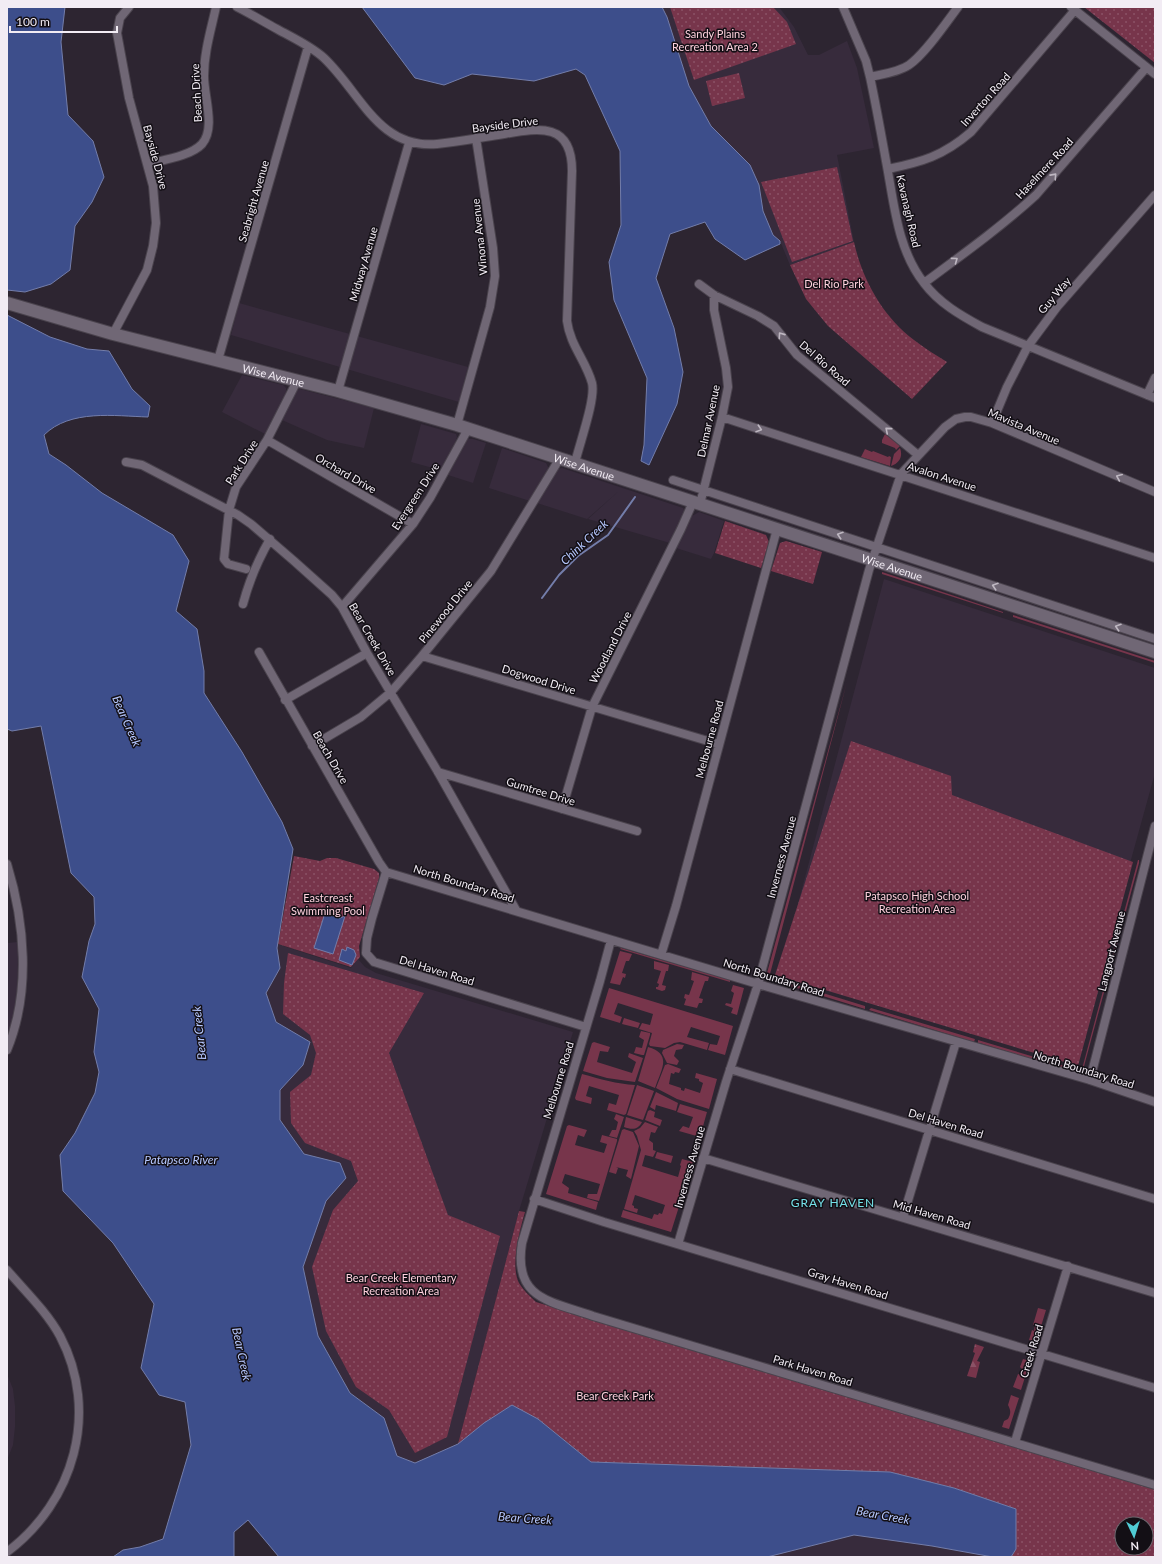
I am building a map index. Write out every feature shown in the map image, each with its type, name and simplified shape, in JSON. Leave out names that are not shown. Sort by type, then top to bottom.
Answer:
[{"type":"main road","name":"Wise Avenue","points":[[7,302],[114,334],[338,391],[463,427],[1155,650]]},
{"type":"street","name":"Bayside Drive","points":[[114,334],[147,270],[155,232],[156,206],[153,186],[128,93],[117,33],[120,18],[129,7]]},
{"type":"street","name":"Beach Drive","points":[[148,164],[194,150],[202,143],[207,135],[209,120],[205,96],[204,67],[216,7]]},
{"type":"street","name":"Bayside Drive","points":[[237,7],[308,47],[323,58],[385,129],[393,135],[409,142],[428,145],[533,129],[544,130],[555,134],[563,140],[570,153],[572,172],[567,321],[570,336],[590,377],[593,392],[575,463]]},
{"type":"street","name":"Kavanagh Road","points":[[843,7],[866,61],[903,243],[910,260],[924,283],[942,302],[962,316],[982,327],[1151,396]]},
{"type":"street","points":[[870,77],[909,65],[922,52],[958,7]]},
{"type":"street","points":[[1073,9],[1155,74]]},
{"type":"street","name":"Inverton Road","points":[[888,169],[932,158],[959,143],[970,132],[1073,9]]},
{"type":"street","name":"Seabright Avenue","points":[[218,360],[308,47]]},
{"type":"street","name":"Haselmere Road","points":[[924,283],[1019,210],[1036,195],[1146,68]]},
{"type":"street","name":"Winona Avenue","points":[[463,427],[490,307],[494,280],[494,257],[476,138]]},
{"type":"street","name":"Midway Avenue","points":[[338,391],[409,142]]},
{"type":"street","name":"Guy Way","points":[[992,423],[1028,346],[1057,307],[1155,195]]},
{"type":"street","name":"Del Rio Road","points":[[699,284],[714,295],[758,316],[774,326],[797,355],[918,455]]},
{"type":"street","name":"Delmar Avenue","points":[[697,503],[704,490],[727,392],[727,375],[714,310],[714,295]]},
{"type":"street","points":[[1151,396],[1155,378]]},
{"type":"street","name":"Park Drive","points":[[246,569],[228,564],[224,559],[228,510],[240,479],[267,440],[297,381]]},
{"type":"street","name":"Avalon Avenue","points":[[722,416],[1155,558]]},
{"type":"street","name":"Mavista Avenue","points":[[901,474],[945,427],[956,419],[971,417],[992,423],[1155,492]]},
{"type":"street","name":"Evergreen Drive","points":[[342,607],[413,524],[430,498],[463,427]]},
{"type":"street","name":"Orchard Drive","points":[[267,440],[413,524]]},
{"type":"street","name":"Pinewood Drive","points":[[312,746],[361,717],[391,692],[422,656],[491,571],[560,458]]},
{"type":"street","name":"Bear Creek Drive","points":[[126,462],[142,465],[228,510],[251,524],[270,539],[342,607],[367,653],[438,772],[516,910]]},
{"type":"street","name":"Inverness Avenue","points":[[678,1244],[730,1069],[758,984],[872,560],[901,474]]},
{"type":"street","name":"Wise Avenue","points":[[673,480],[1155,639]]},
{"type":"street","name":"Woodland Drive","points":[[562,809],[592,707],[681,529],[697,503]]},
{"type":"street","name":"Melbourne Road","points":[[661,955],[676,906],[718,744],[777,529]]},
{"type":"street","points":[[243,604],[248,586],[270,539]]},
{"type":"street","name":"Beach Drive","points":[[259,652],[285,700],[386,872]]},
{"type":"street","points":[[285,700],[367,653]]},
{"type":"street","name":"Dogwood Drive","points":[[422,656],[718,744]]},
{"type":"street","name":"Gumtree Drive","points":[[438,772],[637,831]]},
{"type":"street","name":"Langport Avenue","points":[[1090,1080],[1155,826]]},
{"type":"street","points":[[7,864],[18,908],[22,947],[20,997],[13,1033],[7,1050]]},
{"type":"street","name":"North Boundary Road","points":[[386,872],[758,984],[1090,1080],[1155,1102]]},
{"type":"street","name":"Del Haven Road","points":[[386,872],[367,938],[366,953],[370,959],[381,965],[410,972],[586,1027]]},
{"type":"street","name":"Melbourne Road","points":[[526,1226],[611,940]]},
{"type":"street","points":[[903,1217],[956,1042]]},
{"type":"street","name":"Del Haven Road","points":[[730,1069],[1155,1198]]},
{"type":"street","name":"Mid Haven Road","points":[[703,1158],[1155,1293]]},
{"type":"street","name":"Gray Haven Road","points":[[534,1199],[604,1222],[1155,1388]]},
{"type":"street","name":"Park Haven Road","points":[[526,1226],[520,1256],[520,1266],[526,1283],[540,1296],[593,1316],[1155,1484]]},
{"type":"street","name":"Creek Road","points":[[1016,1442],[1068,1266]]},
{"type":"street","points":[[7,1270],[42,1310],[60,1337],[74,1372],[79,1418],[74,1455],[58,1496],[48,1511],[30,1532],[7,1552]]},
{"type":"shaded area","points":[[662,7],[779,7],[794,27],[808,55],[819,55],[847,41],[857,68],[874,148],[837,155],[854,242],[790,265],[780,241],[773,236],[763,211],[759,185],[750,165],[711,126],[689,86],[667,17]]},
{"type":"shaded area","points":[[239,303],[468,367],[459,402],[231,335]]},
{"type":"shaded area","points":[[242,375],[283,385],[286,388],[284,399],[267,435],[222,412]]},
{"type":"shaded area","points":[[300,389],[374,408],[364,448],[327,440],[282,420],[295,391]]},
{"type":"shaded area","points":[[421,424],[456,434],[457,437],[455,443],[440,470],[411,462]]},
{"type":"shaded area","points":[[468,439],[486,443],[473,483],[448,475]]},
{"type":"shaded area","points":[[502,448],[546,463],[548,472],[530,501],[489,488]]},
{"type":"shaded area","points":[[562,468],[683,508],[685,511],[670,543],[588,519],[620,490],[587,519],[537,503],[558,469]]},
{"type":"shaded area","points":[[699,512],[724,521],[711,559],[676,548],[692,516]]},
{"type":"shaded area","points":[[884,579],[1155,668],[1155,773],[1077,1055],[781,968]]},
{"type":"shaded area","points":[[18,942],[17,1004],[7,1043],[7,943]]},
{"type":"shaded area","points":[[277,944],[351,968],[358,959],[365,967],[376,973],[573,1032],[519,1211],[458,1444],[415,1464],[397,1456],[384,1418],[350,1393],[318,1336],[303,1267],[326,1200],[346,1178],[340,1163],[304,1154],[280,1120],[280,1090],[303,1065],[310,1042],[276,1022],[266,993],[280,968]]},
{"type":"shaded area","points":[[7,1374],[13,1389],[15,1427],[13,1445],[7,1460]]},
{"type":"shaded area","points":[[854,1535],[932,1546],[993,1557],[767,1557]]},
{"type":"green space","name":"Sandy Plains Recreation Area 2","points":[[670,7],[773,7],[787,22],[796,44],[694,80]]},
{"type":"green space","points":[[1084,7],[1155,7],[1155,63]]},
{"type":"green space","points":[[739,73],[745,98],[712,106],[706,81]]},
{"type":"green space","points":[[837,167],[853,241],[792,262],[761,182]]},
{"type":"green space","name":"Del Rio Park","points":[[854,242],[862,270],[875,296],[884,309],[903,331],[922,346],[947,362],[912,399],[828,326],[806,299],[790,265]]},
{"type":"green space","points":[[885,434],[900,446],[896,450],[895,448],[882,443]]},
{"type":"green space","points":[[900,448],[901,454],[899,461],[891,466],[894,454]]},
{"type":"green space","points":[[865,449],[891,457],[890,466],[861,457]]},
{"type":"green space","points":[[725,521],[766,535],[769,542],[761,568],[715,553]]},
{"type":"green space","points":[[786,541],[822,552],[813,584],[771,571],[780,543]]},
{"type":"green space","points":[[882,572],[1003,612],[1003,613],[882,574]]},
{"type":"green space","points":[[1013,615],[1155,661],[1155,663],[1013,617]]},
{"type":"green space","points":[[847,682],[770,974],[767,973]]},
{"type":"green space","name":"Patapsco High School Recreation Area","points":[[851,741],[951,776],[952,795],[1133,862],[1078,1066],[775,975]]},
{"type":"green space","name":"Eastcreast Swimming Pool","points":[[294,856],[320,861],[327,858],[336,858],[374,869],[379,873],[379,878],[359,946],[360,957],[351,967],[278,944]]},
{"type":"green space","points":[[1138,860],[1139,863],[1083,1070],[1082,1069]]},
{"type":"green space","points":[[621,948],[730,980],[730,982],[620,949]]},
{"type":"green space","points":[[620,951],[632,954],[629,961],[626,961],[622,973],[626,974],[625,978],[623,977],[620,985],[610,983]]},
{"type":"green space","name":"Bear Creek Elementary Recreation Area","points":[[288,953],[424,993],[389,1053],[448,1215],[500,1236],[447,1437],[415,1453],[389,1410],[356,1387],[326,1331],[312,1267],[333,1210],[358,1181],[351,1161],[305,1143],[291,1123],[290,1092],[311,1075],[316,1053],[310,1035],[283,1014],[284,983]]},
{"type":"green space","points":[[654,961],[669,965],[662,985],[666,986],[665,990],[662,991],[656,989],[659,984],[657,983],[661,971],[654,969]]},
{"type":"green space","points":[[692,972],[709,977],[708,981],[705,981],[699,998],[703,999],[702,1003],[699,1003],[697,1008],[684,1005],[686,999],[684,998],[685,994],[689,995],[694,981],[691,980]]},
{"type":"green space","points":[[771,977],[865,1006],[865,1009],[771,980]]},
{"type":"green space","points":[[733,985],[744,988],[737,1015],[731,1013],[733,1008],[725,1005],[726,1003],[731,1004],[734,993],[731,991]]},
{"type":"green space","points":[[609,988],[733,1026],[725,1055],[708,1050],[710,1044],[717,1045],[720,1036],[691,1027],[687,1037],[709,1043],[707,1050],[680,1042],[674,1043],[665,1048],[650,1046],[649,1044],[652,1033],[639,1029],[642,1023],[650,1025],[653,1014],[618,1003],[614,1014],[622,1017],[620,1023],[600,1017]]},
{"type":"green space","points":[[871,1008],[975,1039],[974,1042],[869,1010]]},
{"type":"green space","points":[[624,1018],[640,1023],[638,1028],[622,1024]]},
{"type":"green space","points":[[641,1031],[650,1033],[644,1055],[634,1053],[636,1047],[642,1048],[644,1040],[639,1037]]},
{"type":"green space","points":[[978,1040],[1078,1070],[1077,1073],[978,1043]]},
{"type":"green space","points":[[594,1042],[610,1047],[608,1052],[600,1051],[597,1062],[632,1073],[636,1062],[628,1057],[629,1053],[643,1058],[635,1082],[607,1078],[583,1071],[592,1043]]},
{"type":"green space","points":[[677,1044],[684,1045],[682,1049],[676,1050],[674,1056],[679,1061],[677,1065],[667,1063],[662,1053],[663,1050]]},
{"type":"green space","points":[[648,1047],[656,1050],[663,1058],[662,1069],[655,1088],[638,1081]]},
{"type":"green space","points":[[668,1064],[681,1069],[679,1073],[671,1073],[669,1084],[681,1088],[681,1090],[684,1091],[685,1088],[700,1093],[703,1083],[699,1081],[699,1079],[695,1078],[696,1073],[717,1079],[709,1109],[677,1099],[656,1088],[665,1065]]},
{"type":"green space","points":[[582,1074],[635,1085],[626,1114],[624,1115],[607,1110],[609,1103],[616,1105],[619,1095],[589,1086],[586,1096],[592,1098],[591,1104],[576,1100],[575,1098]]},
{"type":"green space","points":[[637,1085],[654,1091],[643,1120],[627,1115]]},
{"type":"green space","points":[[656,1092],[678,1103],[676,1111],[656,1105],[655,1110],[650,1107]]},
{"type":"green space","points":[[680,1104],[707,1112],[700,1137],[679,1131],[683,1126],[689,1128],[693,1117],[677,1112]]},
{"type":"green space","points":[[650,1110],[655,1112],[654,1117],[662,1120],[660,1126],[645,1120],[648,1111]]},
{"type":"green space","points":[[616,1114],[624,1117],[617,1138],[609,1136],[612,1130],[616,1130],[618,1122],[614,1119]]},
{"type":"green space","points":[[626,1117],[642,1122],[637,1128],[627,1128],[624,1127]]},
{"type":"green space","points":[[645,1122],[658,1127],[655,1133],[651,1132],[649,1140],[653,1143],[653,1150],[656,1151],[653,1157],[645,1155],[642,1166],[678,1177],[682,1159],[693,1162],[671,1232],[621,1217],[623,1210],[652,1219],[654,1214],[662,1214],[665,1205],[635,1195],[632,1205],[634,1208],[638,1209],[637,1213],[624,1209],[641,1150],[634,1131],[640,1128]]},
{"type":"green space","points":[[569,1125],[587,1130],[584,1137],[578,1135],[575,1145],[604,1153],[607,1144],[600,1142],[602,1135],[617,1139],[599,1201],[587,1198],[588,1194],[597,1194],[600,1184],[565,1174],[562,1183],[569,1188],[568,1193],[598,1202],[596,1210],[546,1194],[567,1126]]},
{"type":"green space","points":[[624,1129],[633,1132],[639,1146],[631,1179],[626,1176],[628,1170],[616,1167],[618,1168],[616,1174],[609,1172],[622,1130]]},
{"type":"green space","points":[[657,1152],[673,1156],[671,1163],[655,1158]]},
{"type":"green space","name":"Bear Creek Park","points":[[519,1211],[525,1212],[517,1248],[515,1267],[516,1276],[521,1286],[536,1302],[1155,1489],[1155,1557],[1011,1557],[1016,1549],[1016,1509],[954,1488],[890,1472],[591,1462],[538,1419],[458,1444]]},
{"type":"green space","points":[[1038,1308],[1046,1310],[1036,1343],[1029,1340],[1032,1330],[1034,1331],[1035,1325],[1033,1325]]},
{"type":"green space","points":[[975,1344],[984,1347],[977,1361],[980,1362],[976,1378],[967,1376],[975,1353],[973,1352]]},
{"type":"green space","points":[[1023,1359],[1030,1361],[1021,1390],[1013,1387],[1018,1374],[1021,1375],[1022,1369],[1020,1367]]},
{"type":"green space","points":[[1011,1395],[1019,1398],[1009,1429],[1002,1427],[1004,1421],[1008,1419],[1010,1415],[1008,1405]]},
{"type":"water","points":[[7,7],[65,7],[61,42],[68,115],[93,141],[104,177],[92,202],[75,226],[70,270],[51,284],[25,292],[7,290]]},
{"type":"water","points":[[362,7],[662,7],[667,17],[689,86],[711,126],[750,165],[759,185],[763,211],[773,235],[780,241],[780,244],[745,260],[715,239],[705,222],[670,234],[656,278],[674,328],[683,372],[677,404],[649,465],[641,461],[644,445],[647,378],[614,300],[609,262],[621,225],[620,151],[585,75],[576,69],[534,81],[472,74],[444,85],[415,78]]},
{"type":"water","name":"Patapsco River","points":[[7,315],[50,337],[87,349],[109,351],[132,389],[150,406],[148,417],[107,415],[80,418],[67,421],[44,435],[49,454],[66,465],[102,493],[173,535],[189,561],[176,611],[197,629],[204,671],[204,693],[242,752],[282,822],[293,849],[277,948],[280,968],[266,993],[276,1022],[310,1042],[303,1065],[280,1090],[280,1120],[304,1154],[340,1163],[346,1178],[326,1201],[303,1267],[318,1336],[350,1393],[384,1418],[397,1456],[415,1463],[458,1444],[484,1423],[512,1405],[538,1419],[591,1462],[890,1472],[954,1488],[1016,1509],[1016,1549],[1011,1557],[993,1557],[932,1546],[854,1535],[767,1557],[279,1557],[248,1520],[234,1532],[234,1557],[113,1557],[123,1550],[140,1547],[163,1539],[191,1445],[185,1402],[159,1395],[141,1368],[154,1304],[113,1243],[63,1191],[60,1155],[75,1133],[95,1093],[99,1072],[94,1052],[99,1009],[82,977],[89,941],[95,924],[94,897],[71,873],[41,726],[12,731],[7,729]]},
{"type":"water","points":[[325,913],[340,918],[345,916],[333,954],[314,948]]},
{"type":"water","points":[[347,947],[354,950],[356,955],[352,965],[339,960],[342,949],[346,951]]},
{"type":"waterway","name":"Chink Creek","points":[[542,598],[559,575],[578,556],[608,535],[635,497]]},
{"type":"district","name":"GRAY HAVEN","points":[[833,1202]]},
{"type":"water label","name":"Bear Creek","points":[[127,721]]},
{"type":"water label","name":"Bear Creek","points":[[199,1033]]},
{"type":"water label","name":"Bear Creek","points":[[242,1354]]},
{"type":"water label","name":"Bear Creek","points":[[883,1515]]},
{"type":"water label","name":"Bear Creek","points":[[525,1518]]}]
